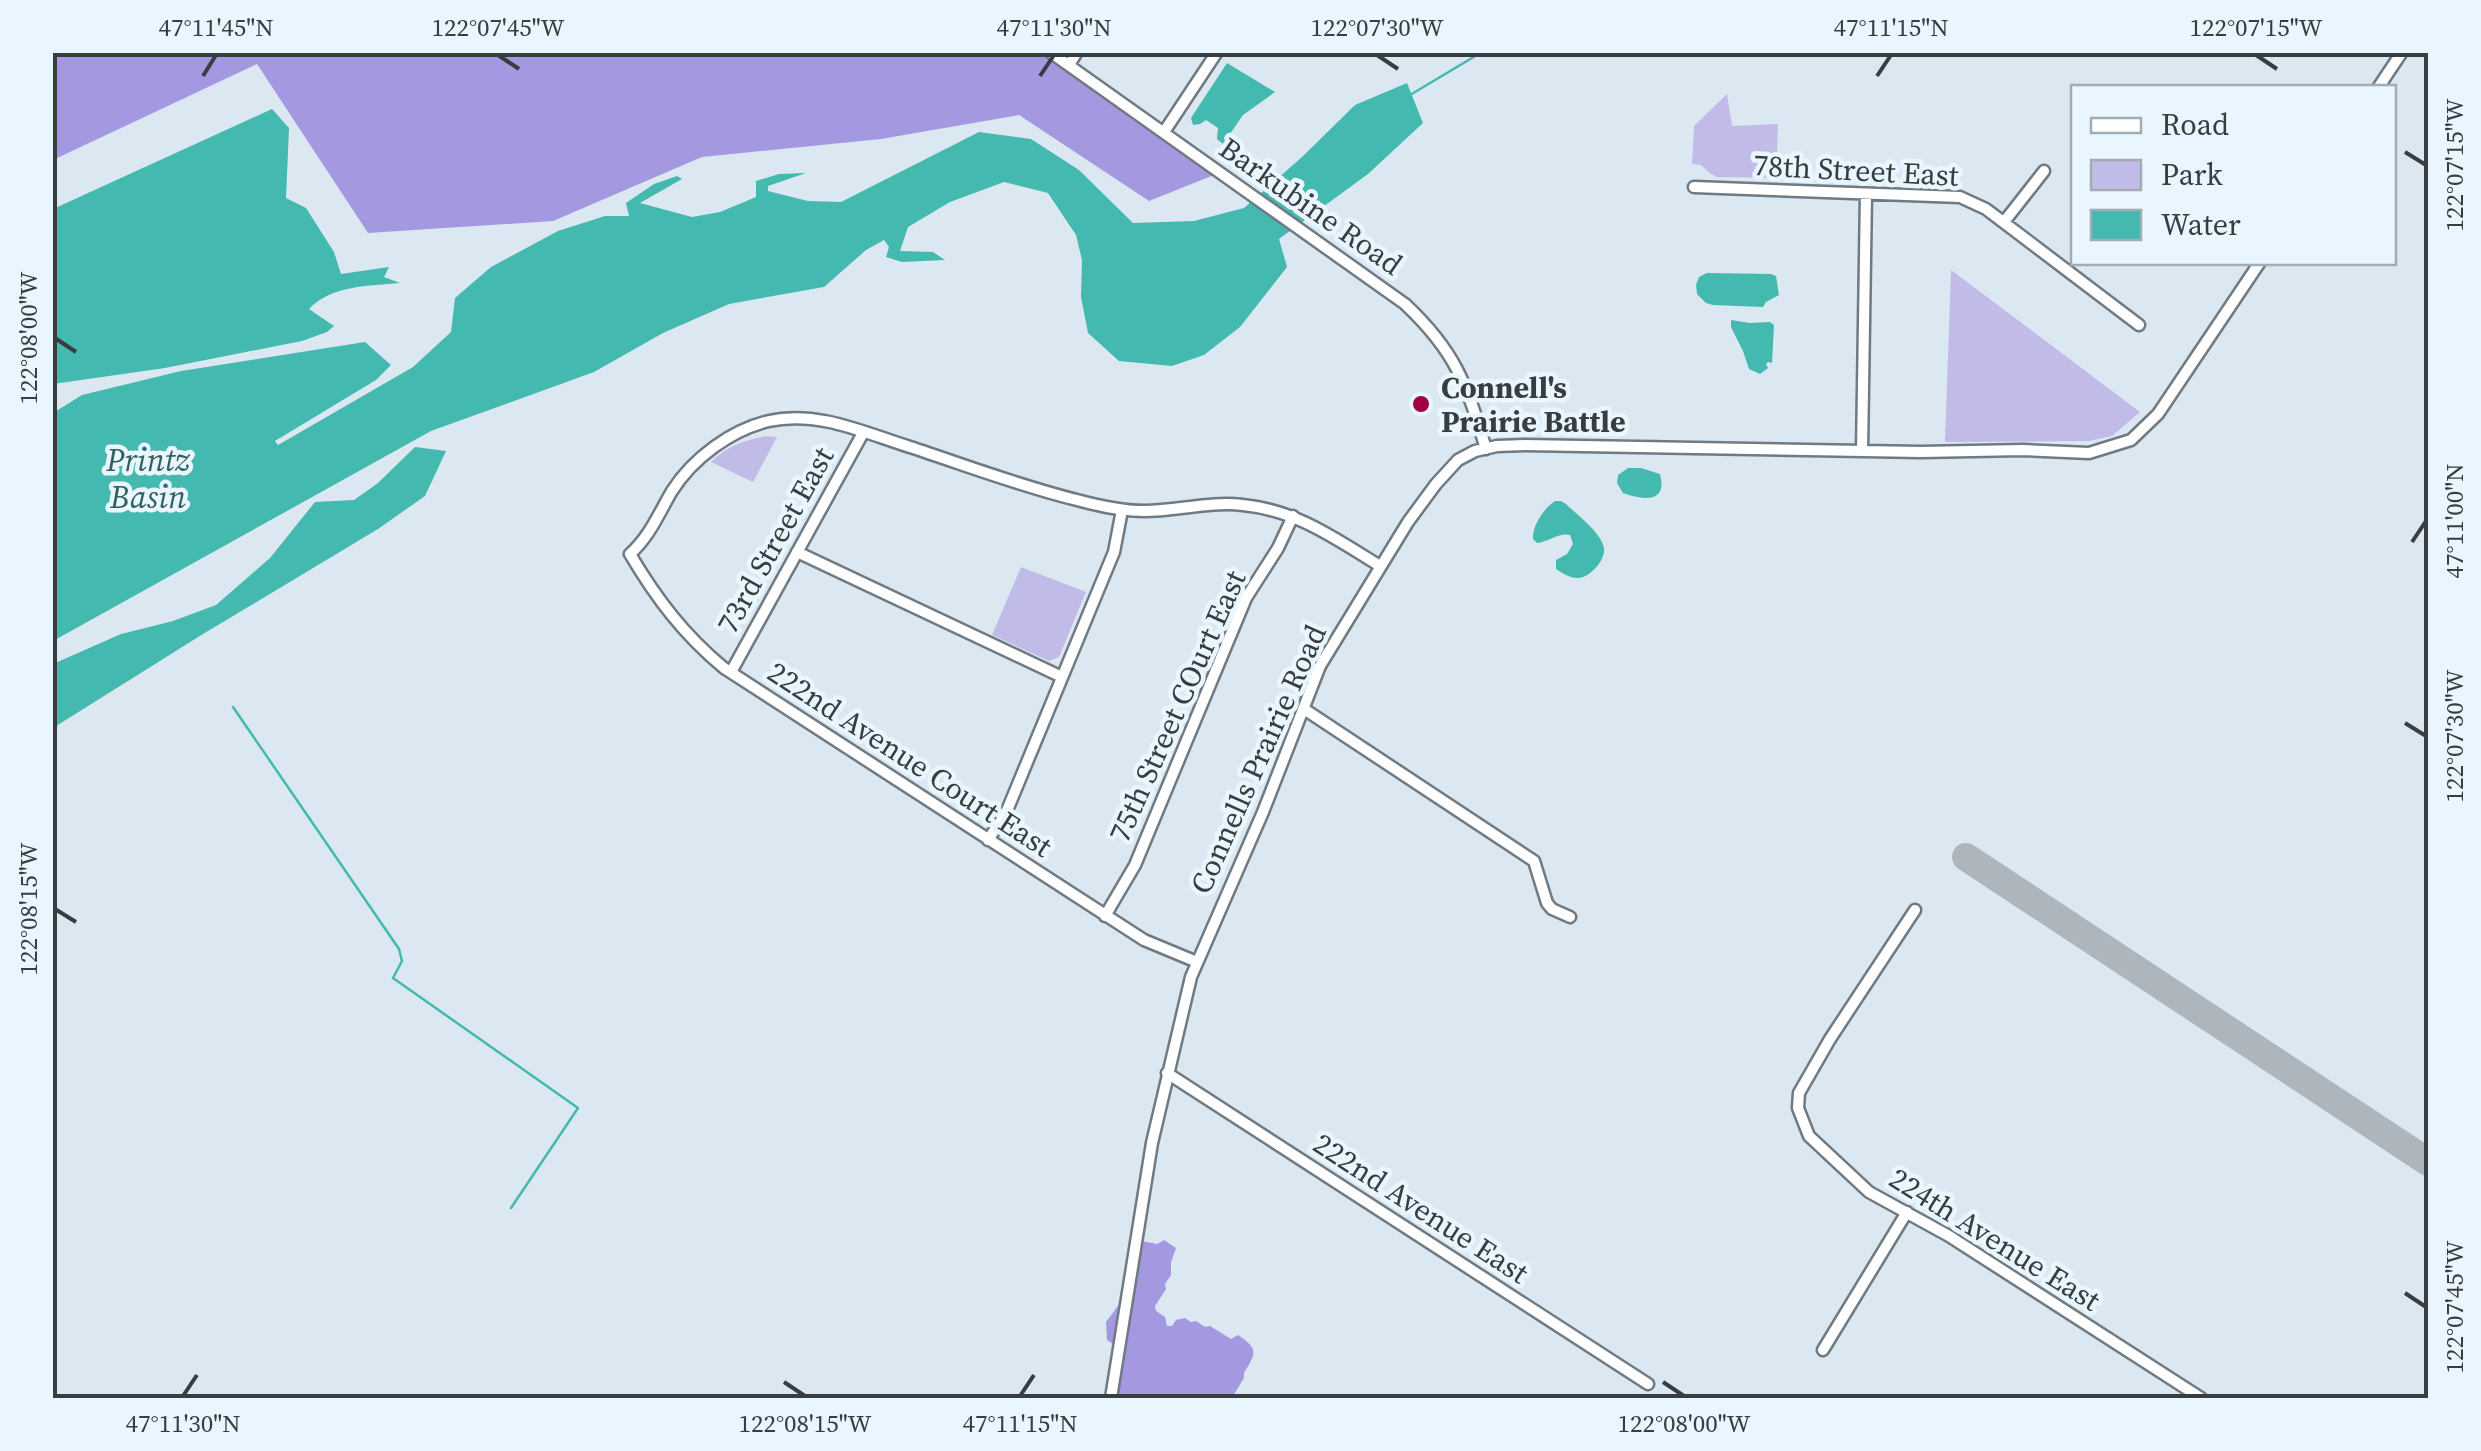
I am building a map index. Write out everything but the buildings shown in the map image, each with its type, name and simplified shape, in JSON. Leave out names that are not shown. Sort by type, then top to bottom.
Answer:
[{"type":"street","name":"Barkubine Road","points":[[1050,52],[1405,304],[1432,330],[1454,361],[1471,398],[1486,448]]},
{"type":"street","points":[[1069,66],[1078,52]]},
{"type":"street","points":[[1164,132],[1217,52]]},
{"type":"street","points":[[2380,85],[2402,52]]},
{"type":"street","points":[[2004,222],[2044,172]]},
{"type":"street","name":"78th Street East","points":[[1694,187],[1960,196],[1986,209],[2139,325]]},
{"type":"street","points":[[1862,450],[1866,194]]},
{"type":"street","name":"Connells Prairie Road","points":[[1111,1398],[1152,1143],[1191,977],[1269,797],[1320,666],[1408,522],[1458,460],[1486,448],[1525,445],[2089,453],[2131,440],[2158,414],[2258,265]]},
{"type":"street","name":"222nd Avenue Court East","points":[[863,432],[840,424],[785,419],[739,433],[693,466],[630,554],[660,603],[703,650],[731,672],[1106,916],[1155,946],[1198,962]]},
{"type":"street","points":[[863,432],[1053,494],[1122,510],[1240,504],[1278,511],[1324,531],[1380,566]]},
{"type":"street","name":"73rd Street East","points":[[731,672],[863,432]]},
{"type":"street","points":[[988,840],[1006,812],[1114,552],[1122,510]]},
{"type":"street","name":"75th Street COurt East","points":[[1106,916],[1135,864],[1246,598],[1293,516]]},
{"type":"street","points":[[798,552],[1062,677]]},
{"type":"street","points":[[1304,709],[1534,861],[1547,903],[1570,917]]},
{"type":"street","name":"224th Avenue East","points":[[1915,910],[1799,1092],[1798,1108],[1808,1136],[1869,1192],[1990,1262],[2201,1398]]},
{"type":"street","name":"222nd Avenue East","points":[[1167,1074],[1648,1384]]},
{"type":"street","points":[[1824,1350],[1908,1212]]},
{"type":"green space","points":[[1727,94],[1732,126],[1778,124],[1776,178],[1717,177],[1701,165],[1692,164],[1694,126]]},
{"type":"green space","points":[[1951,270],[2140,412],[2112,436],[2089,441],[1945,442]]},
{"type":"green space","points":[[777,437],[753,482],[711,462],[736,444]]},
{"type":"green space","points":[[1021,567],[1086,592],[1059,657],[1049,661],[992,635]]},
{"type":"shaded area","points":[[52,53],[1039,53],[1219,173],[1149,201],[1019,115],[881,139],[702,157],[553,221],[368,233],[257,64],[53,160]]},
{"type":"shaded area","points":[[1164,1240],[1176,1248],[1166,1289],[1155,1306],[1167,1326],[1185,1318],[1210,1326],[1231,1339],[1238,1335],[1252,1348],[1251,1361],[1233,1396],[1112,1398],[1106,1394],[1119,1348],[1107,1340],[1106,1322],[1138,1279],[1136,1259],[1142,1241],[1157,1244]]},
{"type":"water","points":[[1227,63],[1275,92],[1243,115],[1223,144],[1217,139],[1218,128],[1206,120],[1193,125],[1191,118]]},
{"type":"water","name":"Printz Basin","points":[[1407,83],[1423,123],[1368,174],[1279,239],[1287,267],[1240,327],[1204,355],[1172,366],[1119,361],[1088,333],[1076,235],[1048,193],[1004,182],[950,202],[908,227],[900,251],[933,252],[945,260],[902,262],[886,257],[889,247],[884,240],[866,250],[824,287],[729,304],[663,333],[594,372],[431,431],[53,641],[53,413],[82,395],[181,371],[365,342],[391,365],[376,380],[275,441],[278,445],[413,367],[451,332],[455,298],[491,267],[558,231],[605,216],[629,216],[626,203],[654,184],[677,176],[682,179],[640,203],[692,217],[720,212],[756,197],[756,181],[779,174],[806,173],[768,186],[768,191],[808,201],[841,202],[979,132],[1031,139],[1079,170],[1133,223],[1194,221],[1244,208],[1355,105]]},
{"type":"water","name":"Printz Basin","points":[[272,109],[289,128],[286,198],[306,208],[334,252],[341,274],[389,267],[384,277],[400,283],[351,288],[328,295],[309,309],[334,326],[302,341],[165,368],[53,384],[53,209]]},
{"type":"water","points":[[1707,273],[1771,274],[1776,276],[1779,295],[1763,307],[1706,303],[1697,294],[1696,285],[1699,277]]},
{"type":"water","points":[[1731,320],[1774,325],[1772,363],[1768,362],[1768,368],[1760,374],[1749,369]]},
{"type":"water","name":"Printz Basin","points":[[415,447],[446,451],[425,496],[378,529],[53,728],[53,664],[121,634],[216,605],[270,558],[315,502],[354,500]]},
{"type":"water","points":[[1628,468],[1660,474],[1662,484],[1657,495],[1646,498],[1623,493],[1617,483],[1618,475]]},
{"type":"water","points":[[1555,501],[1566,504],[1602,542],[1600,562],[1584,577],[1573,578],[1556,569],[1556,560],[1567,554],[1573,544],[1570,535],[1537,543],[1533,539],[1540,518]]},
{"type":"waterway","points":[[1410,95],[1482,52]]},
{"type":"waterway","points":[[233,707],[399,949],[402,961],[393,978],[578,1108],[511,1208]]},
{"type":"taxiway","points":[[1966,857],[2428,1162]]},
{"type":"place","name":"Connell's Prairie Battle","points":[[1421,404]]}]
